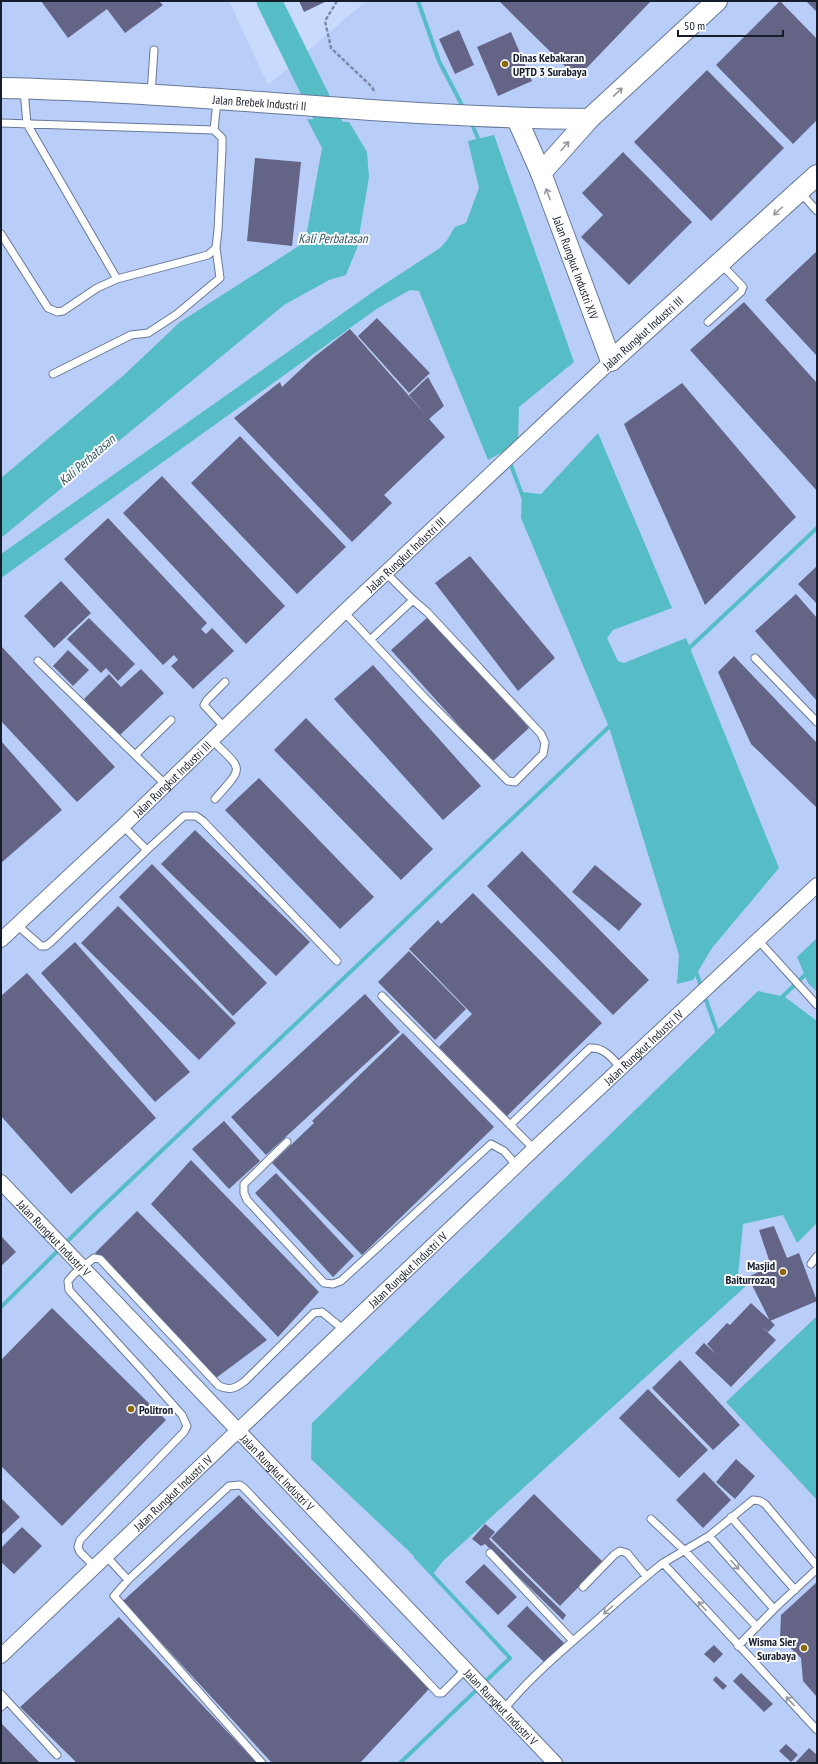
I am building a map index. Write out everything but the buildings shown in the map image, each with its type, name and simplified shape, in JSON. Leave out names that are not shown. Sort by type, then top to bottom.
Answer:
[{"type":"street","points":[[541,173],[589,119],[717,1]]},
{"type":"street","name":"Jalan Brebek Industri II","points":[[1,88],[151,94],[518,119]]},
{"type":"street","points":[[518,119],[589,119]]},
{"type":"street","name":"Jalan Rungkut Industri XIV","points":[[518,119],[541,173],[611,361]]},
{"type":"street","name":"Jalan Rungkut Industri III","points":[[1,940],[123,826],[344,612],[611,361],[800,192],[817,175]]},
{"type":"street","name":"Jalan Rungkut Industri IV","points":[[1,1656],[534,1149],[817,885]]},
{"type":"street","name":"Jalan Rungkut Industri V","points":[[1,1182],[84,1267],[555,1763]]},
{"type":"lane","points":[[151,94],[154,50]]},
{"type":"lane","points":[[24,88],[27,124],[117,279]]},
{"type":"lane","points":[[214,130],[218,99]]},
{"type":"lane","points":[[1,123],[214,130],[222,138],[216,248],[220,278],[197,298],[148,332],[131,335],[53,374]]},
{"type":"lane","points":[[800,192],[817,211]]},
{"type":"lane","points":[[1,234],[48,308],[57,312],[63,311],[98,288],[117,279],[208,255],[216,248]]},
{"type":"lane","points":[[708,322],[741,292],[743,287],[720,263]]},
{"type":"lane","points":[[344,612],[508,781],[515,782],[543,754],[545,744],[541,734],[427,612],[386,573]]},
{"type":"lane","points":[[370,640],[413,600]]},
{"type":"lane","points":[[755,658],[817,722]]},
{"type":"lane","points":[[38,661],[165,784]]},
{"type":"lane","points":[[225,682],[204,705],[225,728]]},
{"type":"lane","points":[[135,756],[171,720]]},
{"type":"lane","points":[[212,740],[236,763],[237,770],[234,776],[215,799]]},
{"type":"lane","points":[[17,925],[41,946],[46,946],[184,816],[196,816],[203,821],[337,961]]},
{"type":"lane","points":[[123,826],[147,850]]},
{"type":"lane","points":[[758,940],[817,1005]]},
{"type":"lane","points":[[382,996],[534,1149]]},
{"type":"lane","points":[[510,1125],[590,1048],[597,1047],[607,1053],[621,1068]]},
{"type":"lane","points":[[287,1142],[244,1184],[246,1200],[324,1283],[333,1284],[341,1281],[491,1144],[496,1145],[517,1166]]},
{"type":"lane","points":[[811,1264],[817,1256]]},
{"type":"lane","points":[[95,1567],[80,1552],[78,1547],[80,1540],[184,1432],[187,1426],[182,1415],[69,1290],[68,1281],[94,1258],[100,1260],[219,1386],[226,1389],[235,1389],[245,1381],[314,1314],[322,1312],[344,1330]]},
{"type":"lane","points":[[262,1763],[114,1599],[114,1594],[128,1580],[229,1486],[240,1485],[436,1690],[442,1693],[470,1674]]},
{"type":"lane","points":[[504,1709],[518,1692],[646,1576],[663,1563],[709,1536],[753,1500],[760,1501],[764,1504],[817,1566]]},
{"type":"lane","points":[[731,1517],[794,1590]]},
{"type":"lane","points":[[651,1519],[757,1627]]},
{"type":"lane","points":[[709,1536],[774,1608]]},
{"type":"lane","points":[[583,1587],[614,1555],[620,1551],[627,1553],[646,1576]]},
{"type":"lane","points":[[490,1553],[574,1641]]},
{"type":"lane","points":[[106,1556],[128,1580]]},
{"type":"lane","points":[[663,1563],[817,1730]]},
{"type":"lane","points":[[738,1646],[774,1608],[817,1569]]},
{"type":"lane","points":[[1,1694],[57,1755]]},
{"type":"lane","points":[[1,1707],[7,1701]]},
{"type":"path","points":[[337,1],[325,21],[331,48],[372,88],[384,110]]},
{"type":"shaded area","points":[[1,1],[229,1],[268,85],[366,1],[817,1],[817,1763],[1,1763]]},
{"type":"water","name":"Kali Perbatasan","points":[[307,119],[349,122],[367,152],[369,177],[357,248],[346,275],[329,280],[284,305],[1,538],[1,478],[124,375],[180,322],[305,242],[322,148]]},
{"type":"water","points":[[494,135],[574,362],[519,407],[518,444],[488,460],[419,291],[410,290],[378,308],[1,578],[1,554],[377,289],[440,248],[455,227],[466,223],[479,188],[468,141]]},
{"type":"water","points":[[598,433],[672,608],[613,630],[607,638],[618,661],[624,663],[686,638],[779,868],[712,948],[693,980],[677,984],[679,955],[609,727],[521,518],[522,492],[541,494]]},
{"type":"water","points":[[817,938],[817,992],[808,983],[797,957]]},
{"type":"water","points":[[758,991],[785,997],[817,1021],[817,1223],[797,1243],[783,1215],[743,1224],[738,1276],[746,1286],[444,1560],[433,1574],[311,1459],[312,1423]]},
{"type":"water","points":[[817,1316],[817,1500],[726,1402]]},
{"type":"waterway","name":"Kali Perbatasan","points":[[269,1],[343,151]]},
{"type":"waterway","points":[[418,1],[439,61],[464,109]]},
{"type":"waterway","points":[[471,122],[480,143]]},
{"type":"waterway","points":[[509,460],[523,497]]},
{"type":"waterway","points":[[686,651],[817,528]]},
{"type":"waterway","points":[[1,1307],[97,1212],[613,723]]},
{"type":"waterway","points":[[695,969],[718,1034]]},
{"type":"waterway","points":[[780,999],[808,972]]},
{"type":"waterway","points":[[400,1763],[510,1658],[416,1557]]},
{"type":"place","name":"Dinas Kebakaran UPTD 3 Surabaya","points":[[505,64]]},
{"type":"place","name":"Masjid Baiturrozaq","points":[[783,1272]]},
{"type":"place","name":"Politron","points":[[131,1409]]},
{"type":"place","name":"Wisma Sier Surabaya","points":[[804,1648]]}]
